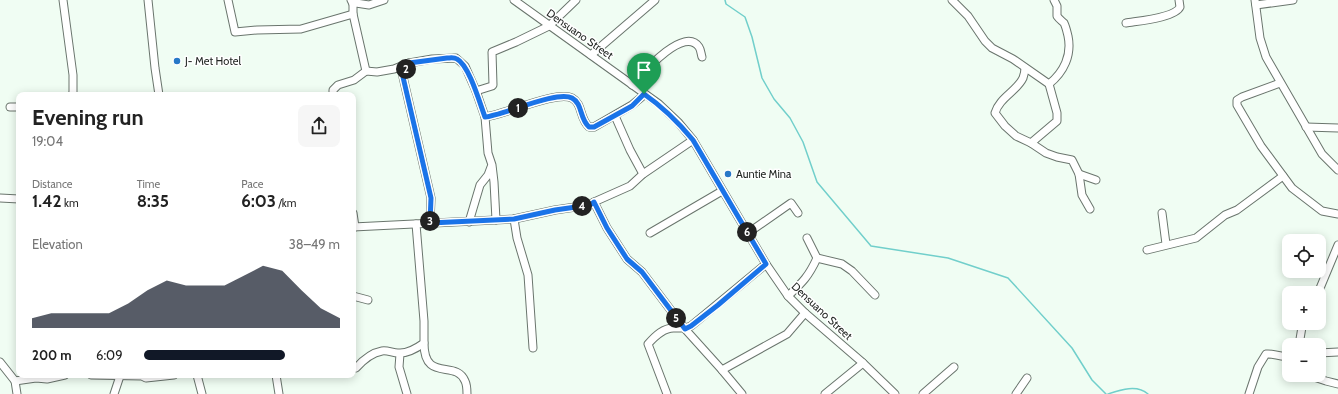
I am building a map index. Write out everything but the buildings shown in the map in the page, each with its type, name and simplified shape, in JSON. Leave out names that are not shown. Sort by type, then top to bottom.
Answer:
[{"type":"street","points":[[63,0],[73,75],[73,92]]},
{"type":"street","points":[[148,0],[159,92]]},
{"type":"street","points":[[228,0],[235,32],[301,29],[352,14]]},
{"type":"street","points":[[366,71],[352,14],[352,2],[369,4],[384,0]]},
{"type":"street","name":"Densuano Street","points":[[514,0],[659,104],[678,122],[693,140],[766,264],[788,296],[863,363],[895,394]]},
{"type":"street","points":[[476,91],[493,85],[492,52],[549,26],[576,0]]},
{"type":"street","points":[[591,55],[655,0]]},
{"type":"street","points":[[952,0],[968,16],[985,41],[992,48],[1013,59],[1049,84],[1057,113],[1057,121],[1031,144]]},
{"type":"street","points":[[1049,84],[1056,78],[1067,60],[1069,41],[1064,24],[1057,16],[1057,6],[1054,0]]},
{"type":"street","points":[[1126,23],[1152,19],[1176,12],[1180,7],[1179,0]]},
{"type":"street","points":[[1293,0],[1256,2],[1260,38],[1266,57],[1280,83],[1322,154],[1338,170]]},
{"type":"street","points":[[632,85],[660,57],[676,45],[685,42],[693,43],[699,47],[702,56]]},
{"type":"street","points":[[333,92],[338,85],[354,80],[366,71],[377,72],[394,70],[409,63],[432,59],[456,58],[465,66],[485,117],[488,153],[492,165],[496,220]]},
{"type":"street","points":[[409,63],[403,77],[431,198],[430,223]]},
{"type":"street","points":[[1025,68],[1023,79],[1002,101],[995,113],[1005,126],[1016,136],[1046,154],[1072,160],[1079,174],[1082,195],[1090,209]]},
{"type":"street","points":[[394,70],[403,77]]},
{"type":"street","points":[[1280,83],[1242,97],[1237,100],[1237,105],[1261,146],[1292,188],[1322,211],[1338,214]]},
{"type":"street","points":[[485,117],[494,116],[524,105],[565,96],[573,99],[579,105],[585,124],[589,127],[594,127],[632,106],[644,94]]},
{"type":"street","points":[[10,107],[16,107]]},
{"type":"street","points":[[615,116],[630,150],[643,174]]},
{"type":"street","points":[[1306,127],[1338,128]]},
{"type":"street","points":[[356,227],[514,219],[555,210],[590,205],[630,186],[643,174],[693,140]]},
{"type":"street","points":[[469,222],[480,185],[488,175],[492,165]]},
{"type":"street","points":[[1079,174],[1096,180]]},
{"type":"street","points":[[1147,250],[1166,244],[1196,238],[1225,215],[1237,210],[1283,176]]},
{"type":"street","points":[[650,233],[722,191]]},
{"type":"street","points":[[0,198],[16,199]]},
{"type":"street","points":[[594,202],[607,228],[627,259],[642,272],[685,329],[742,394]]},
{"type":"street","points":[[748,233],[791,203],[798,213]]},
{"type":"street","points":[[1162,213],[1166,244]]},
{"type":"street","points":[[514,219],[517,238],[528,275],[533,348]]},
{"type":"street","points":[[416,224],[424,322],[424,353],[431,365],[438,369],[446,369],[458,373],[465,381],[467,394]]},
{"type":"street","points":[[807,238],[817,258],[842,264],[852,271],[875,295]]},
{"type":"street","points":[[1321,286],[1338,245]]},
{"type":"street","points":[[788,296],[803,282],[817,258]]},
{"type":"street","points":[[659,394],[667,394],[648,344],[664,330],[673,328],[685,329],[691,326],[766,264]]},
{"type":"street","points":[[356,297],[368,300]]},
{"type":"street","points":[[722,370],[787,334],[806,313]]},
{"type":"street","points":[[356,368],[367,357],[384,351],[400,354],[418,348],[424,343]]},
{"type":"street","points":[[1326,353],[1338,352]]},
{"type":"street","points":[[400,354],[399,367],[407,394]]},
{"type":"street","points":[[1249,394],[1258,367],[1266,354],[1282,358]]},
{"type":"street","points":[[0,362],[15,381],[17,394]]},
{"type":"street","points":[[825,394],[863,363]]},
{"type":"street","points":[[923,394],[954,366]]},
{"type":"street","points":[[15,381],[36,378],[52,378]]},
{"type":"street","points":[[114,394],[119,378]]},
{"type":"street","points":[[198,378],[202,394]]},
{"type":"street","points":[[277,378],[280,394]]},
{"type":"street","points":[[1016,394],[1027,378]]},
{"type":"street","points":[[1326,381],[1338,384]]},
{"type":"waterway","points":[[725,0],[726,4],[745,17],[752,37],[762,78],[774,99],[790,118],[803,142],[817,182],[871,246],[948,258],[1008,278],[1072,348],[1092,380],[1106,394]]},
{"type":"waterway","points":[[1108,394],[1128,389],[1139,389],[1148,394]]},
{"type":"place","name":"J- Met Hotel","points":[[177,61]]},
{"type":"place","name":"Auntie Mina","points":[[728,174]]},
{"type":"route","points":[[456,58],[465,66],[485,117],[494,116],[524,105],[565,96],[573,99],[579,105],[585,124],[589,127],[594,127],[632,106],[644,94],[659,104],[678,122],[693,140],[766,264],[691,326],[685,329],[642,272],[627,259],[607,228],[594,202],[590,205],[555,210],[514,219],[430,223],[431,198],[403,77],[409,63],[432,59],[456,58]]}]
